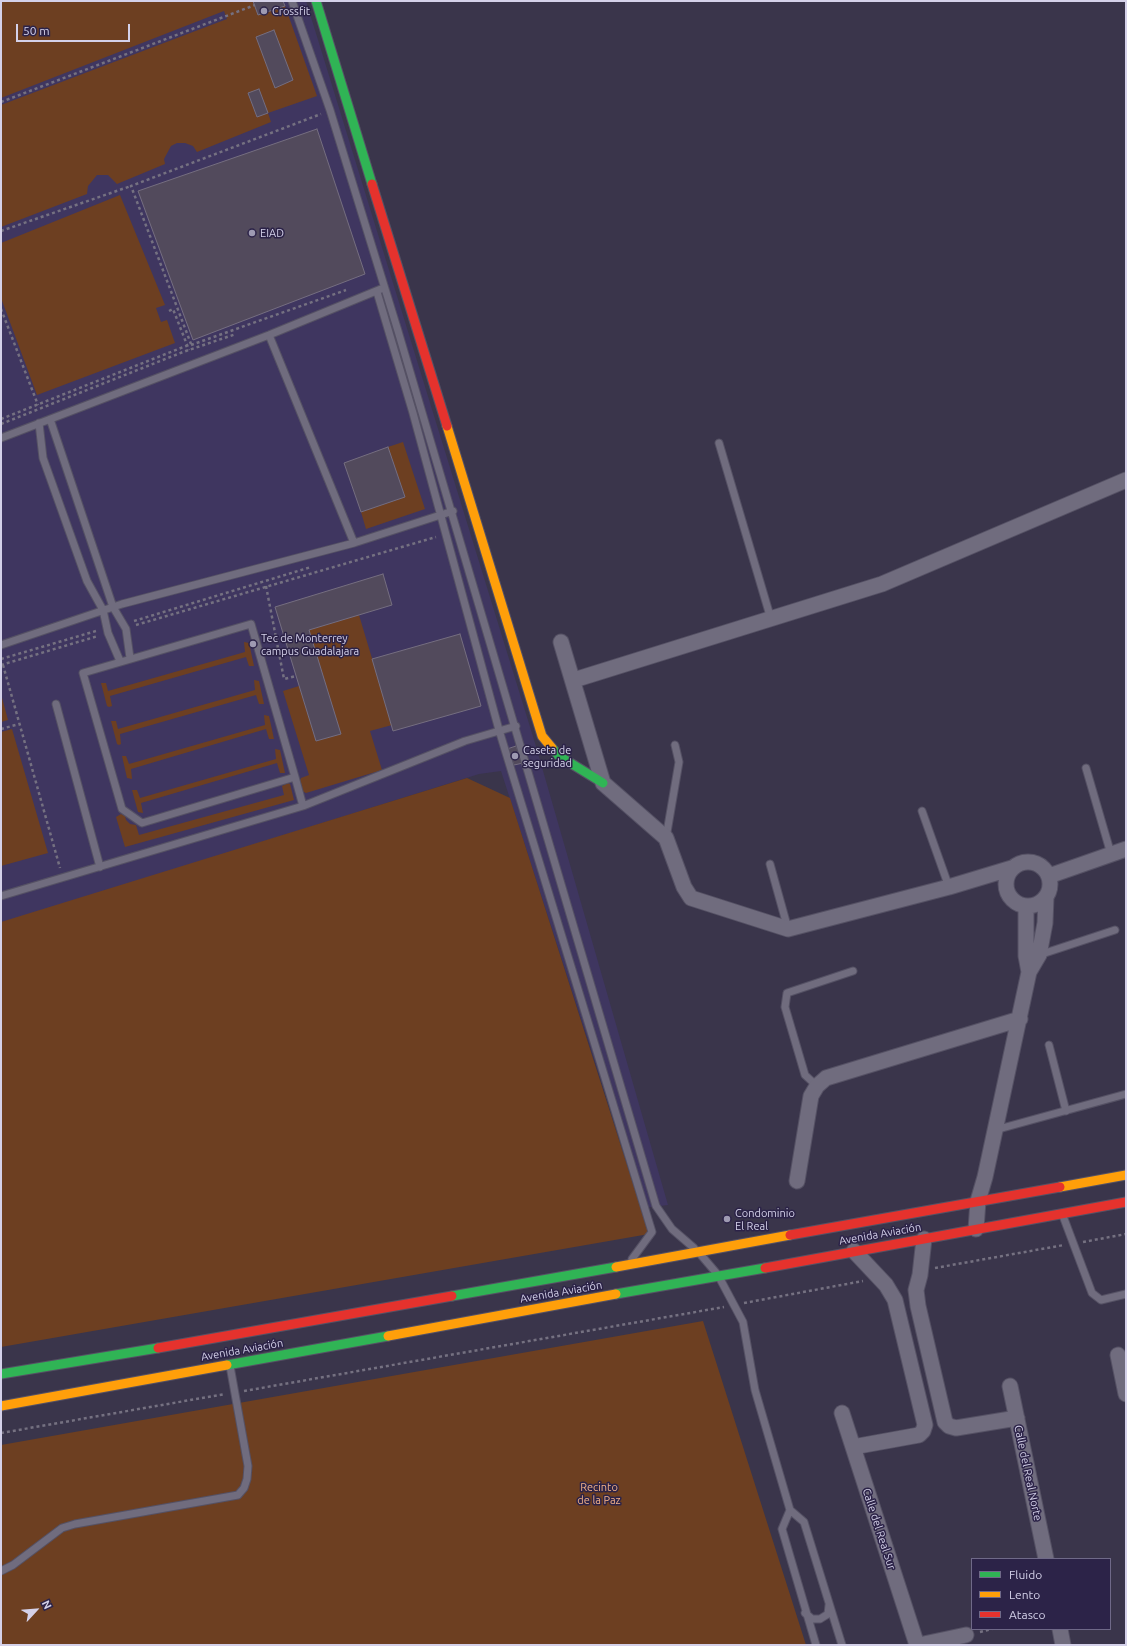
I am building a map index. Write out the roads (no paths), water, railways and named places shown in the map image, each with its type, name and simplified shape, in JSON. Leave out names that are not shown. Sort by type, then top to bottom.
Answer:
[{"type":"main road","points":[[316,1],[542,736],[559,756],[603,783]]},
{"type":"main road","name":"Avenida Aviación","points":[[1,1374],[187,1347],[629,1264],[1126,1175]]},
{"type":"main road","name":"Avenida Aviación","points":[[1,1406],[190,1368],[230,1364],[1126,1202]]},
{"type":"street","points":[[574,680],[771,620],[882,584],[1126,480]]},
{"type":"street","points":[[561,642],[574,680],[603,783],[666,838],[684,887],[691,898],[788,929],[949,887],[1012,868],[1019,863],[1031,862],[1042,866],[1049,876],[1050,887],[1046,897],[1045,923],[1033,955],[1029,972],[1020,1019],[978,1201],[976,1229]]},
{"type":"street","points":[[1049,876],[1126,849]]},
{"type":"street","points":[[1008,893],[1006,882],[1012,868]]},
{"type":"street","points":[[979,878],[1008,893],[1015,902],[1026,906],[1037,904],[1046,897]]},
{"type":"street","points":[[1026,906],[1033,955]]},
{"type":"street","points":[[798,1181],[811,1096],[817,1086],[826,1078],[1020,1019]]},
{"type":"street","points":[[924,1239],[920,1275],[916,1290],[923,1328],[945,1422],[949,1426],[956,1428],[1016,1418]]},
{"type":"street","points":[[853,1447],[919,1435],[923,1431],[925,1425],[895,1300],[886,1285],[854,1251]]},
{"type":"street","points":[[903,1332],[923,1328]]},
{"type":"street","points":[[1118,1355],[1126,1394]]},
{"type":"street","name":"Calle del Real Norte","points":[[1010,1386],[1046,1558]]},
{"type":"street","name":"Calle del Real Sur","points":[[842,1413],[918,1645]]},
{"type":"street","points":[[1060,1630],[1063,1645]]},
{"type":"street","points":[[918,1645],[966,1635]]},
{"type":"lane","points":[[292,1],[330,110],[453,512],[656,1206],[672,1229],[698,1252],[718,1275],[743,1322],[755,1390],[790,1510],[804,1522],[842,1645]]},
{"type":"lane","points":[[1,438],[269,335],[377,292],[385,287]]},
{"type":"lane","points":[[377,292],[412,406],[499,730],[652,1232],[629,1264]]},
{"type":"lane","points":[[269,335],[354,543]]},
{"type":"lane","points":[[44,421],[113,607],[124,626],[130,658]]},
{"type":"lane","points":[[44,421],[43,458],[87,581],[103,610],[108,631],[120,661]]},
{"type":"lane","points":[[720,443],[771,620]]},
{"type":"lane","points":[[1,645],[113,607],[354,543],[441,514],[453,512]]},
{"type":"lane","points":[[295,777],[142,823],[122,809],[83,672],[251,624],[295,777],[303,806]]},
{"type":"lane","points":[[56,704],[100,867]]},
{"type":"lane","points":[[1,896],[303,806],[465,741],[516,726]]},
{"type":"lane","points":[[666,838],[679,762],[675,745]]},
{"type":"lane","points":[[1086,768],[1111,854]]},
{"type":"lane","points":[[922,811],[949,887]]},
{"type":"lane","points":[[770,864],[788,929]]},
{"type":"lane","points":[[1033,955],[1115,930]]},
{"type":"lane","points":[[817,1086],[805,1074],[785,1007],[787,993],[853,971]]},
{"type":"lane","points":[[1049,1045],[1066,1111]]},
{"type":"lane","points":[[994,1130],[1126,1094]]},
{"type":"lane","points":[[1062,1214],[1092,1293],[1102,1300],[1126,1294]]},
{"type":"lane","points":[[1,1571],[13,1565],[62,1528],[75,1524],[238,1495],[244,1488],[248,1479],[248,1466],[230,1364]]},
{"type":"lane","points":[[790,1510],[782,1529],[805,1613],[816,1645]]},
{"type":"lane","points":[[805,1613],[812,1619],[820,1619],[828,1614],[829,1605]]},
{"type":"place","name":"Crossfit","points":[[264,11]]},
{"type":"place","name":"EIAD","points":[[252,233]]},
{"type":"place","name":"Tec de Monterrey campus Guadalajara","points":[[253,644]]},
{"type":"place","name":"Caseta de seguridad","points":[[515,756]]},
{"type":"place","name":"Condominio El Real","points":[[727,1219]]},
{"type":"park label","name":"Recinto de la Paz","points":[[599,1493]]}]
